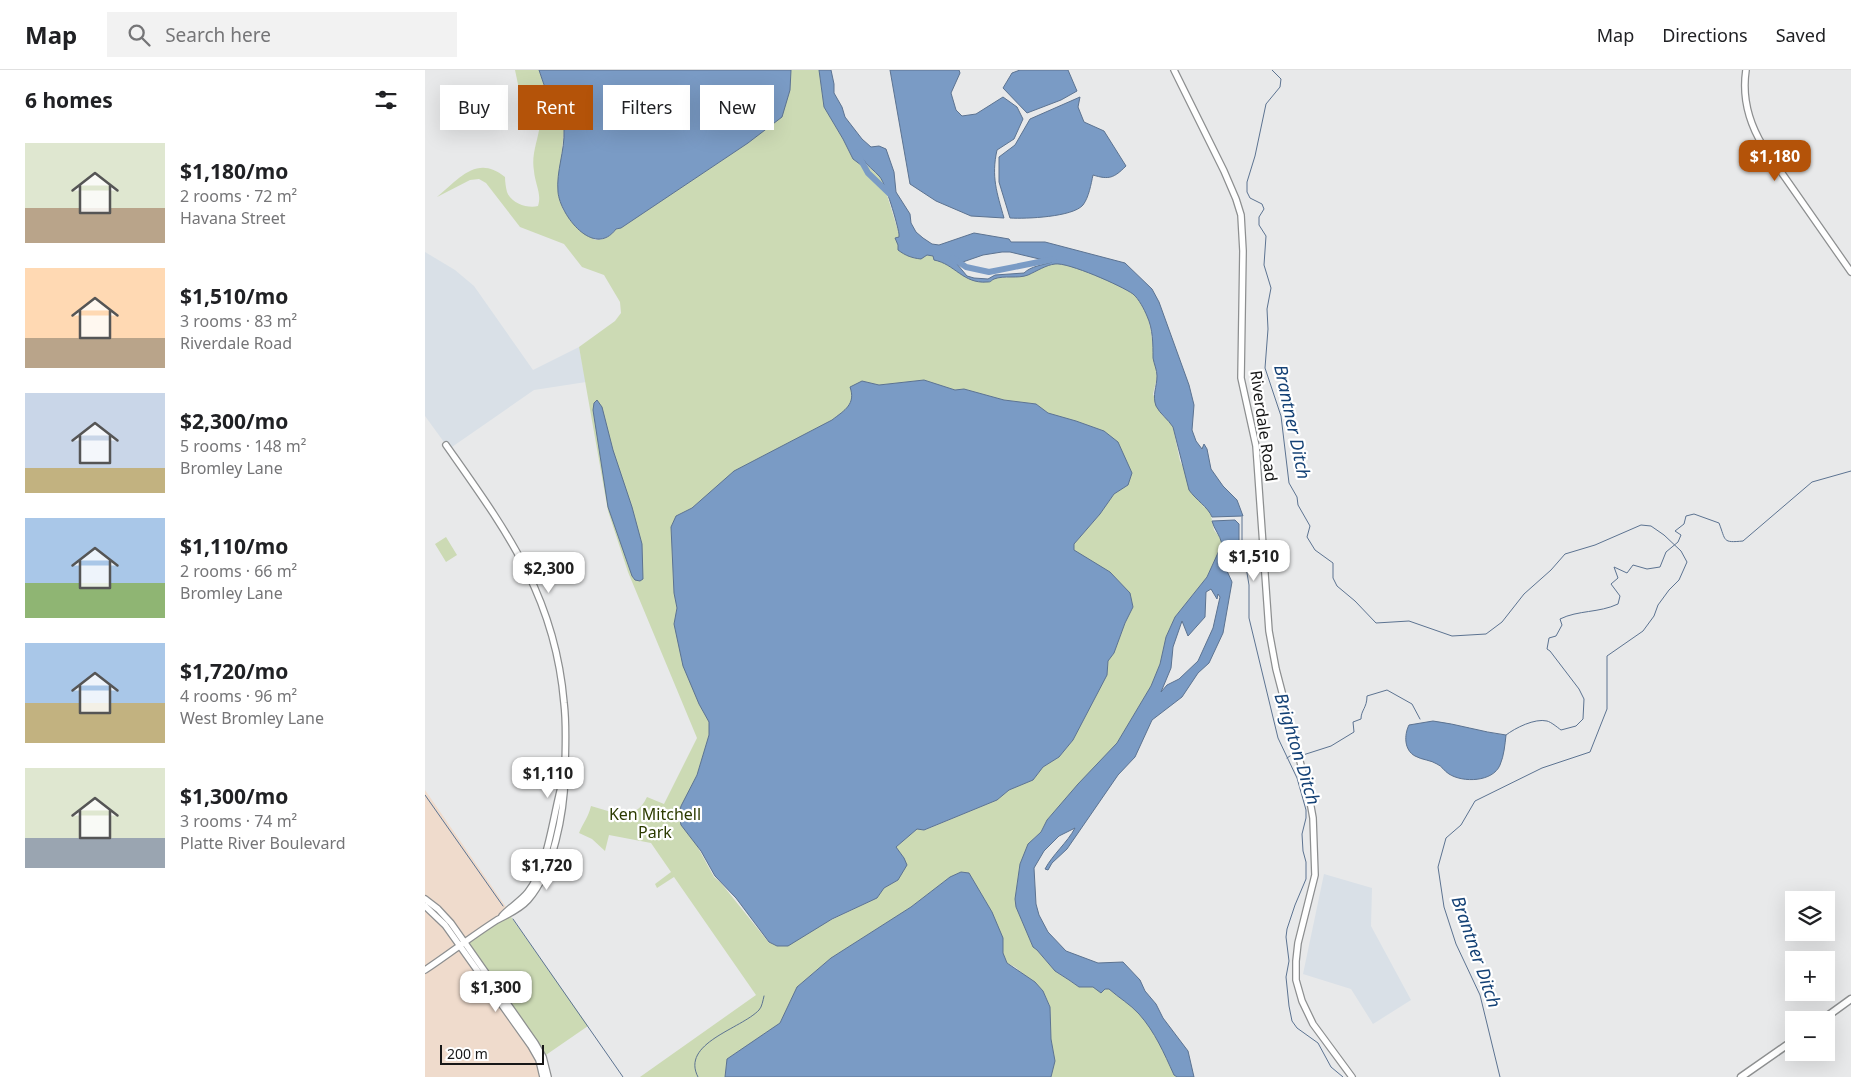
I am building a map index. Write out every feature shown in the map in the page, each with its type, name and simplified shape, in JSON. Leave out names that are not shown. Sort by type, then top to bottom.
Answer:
[{"type":"main road","points":[[1834,1011],[1851,999]]},
{"type":"main road","points":[[1741,1077],[1785,1046]]},
{"type":"street","name":"Riverdale Road","points":[[1174,70],[1224,172],[1236,199],[1242,221],[1242,382],[1256,446],[1269,631],[1276,669],[1309,796],[1314,830],[1315,875],[1297,943],[1296,980],[1310,1019],[1352,1077]]},
{"type":"street","points":[[1746,73],[1747,106],[1755,132],[1851,272]]},
{"type":"street","points":[[425,970],[497,920],[523,905],[537,887],[551,854],[554,832],[565,791],[566,730],[562,682],[553,640],[543,607],[531,578],[509,536],[446,445]]},
{"type":"street","points":[[425,899],[445,915],[533,1049],[539,1060],[543,1077]]},
{"type":"street","points":[[425,906],[463,944],[537,1047],[549,1077]]},
{"type":"shaded area","points":[[425,252],[455,270],[474,286],[533,370],[579,347],[586,382],[534,390],[449,449],[425,416]]},
{"type":"shaded area","points":[[425,790],[508,910],[461,946],[533,1049],[543,1077],[425,1077]]},
{"type":"shaded area","points":[[1324,874],[1372,888],[1371,926],[1411,1000],[1373,1024],[1351,989],[1303,974]]},
{"type":"green space","points":[[515,70],[539,70],[544,85],[518,85]]},
{"type":"green space","name":"Ken Mitchell Park","points":[[791,70],[819,70],[824,107],[853,159],[861,165],[860,160],[863,159],[881,178],[899,234],[899,237],[895,238],[923,257],[927,255],[933,256],[934,260],[942,261],[976,281],[989,282],[995,278],[1026,276],[1040,268],[1061,264],[1089,271],[1132,293],[1139,300],[1148,317],[1151,332],[1157,378],[1153,394],[1162,415],[1173,427],[1180,461],[1203,506],[1210,511],[1214,530],[1221,539],[1222,544],[1207,577],[1175,617],[1166,637],[1160,664],[1151,686],[1117,743],[1047,820],[1041,832],[1034,838],[1020,864],[1015,899],[1016,907],[1033,947],[1055,971],[1079,987],[1109,989],[1132,1007],[1150,1028],[1174,1075],[1177,1077],[1051,1077],[1055,1061],[1051,1039],[1050,1006],[1043,991],[1015,967],[1007,963],[992,912],[969,873],[961,872],[950,877],[911,907],[831,958],[797,987],[780,1023],[727,1059],[725,1077],[640,1077],[756,995],[674,877],[657,888],[655,884],[671,872],[651,843],[609,835],[605,851],[592,839],[579,833],[591,806],[623,814],[636,810],[647,797],[664,804],[697,738],[628,572],[608,511],[579,347],[615,321],[621,313],[620,302],[604,275],[582,267],[564,244],[520,227],[486,183],[479,179],[470,180],[437,197],[469,172],[477,168],[486,168],[505,177],[507,192],[516,202],[530,207],[538,206],[539,197],[533,165],[539,130],[564,130],[558,192],[563,210],[595,240],[604,239],[616,229],[621,228],[764,130],[774,130],[774,123],[781,117],[790,90]],"holes":[[[924,380],[955,390],[964,389],[1004,400],[1036,404],[1048,413],[1104,431],[1128,485],[1114,494],[1100,514],[1074,544],[1074,551],[1110,572],[1130,593],[1133,607],[1114,653],[1108,661],[1107,675],[1073,740],[1059,757],[1043,767],[1033,780],[1009,790],[997,800],[925,830],[917,829],[896,847],[904,858],[898,880],[884,888],[877,898],[777,946],[769,942],[770,944],[721,883],[714,877],[696,844],[681,825],[681,806],[697,775],[709,735],[709,722],[699,704],[674,624],[677,608],[674,593],[671,527],[676,516],[692,508],[778,449],[832,420],[847,409],[852,400],[852,395],[862,381],[879,385]]]},
{"type":"green space","points":[[446,537],[457,555],[446,562],[435,544]]},
{"type":"green space","points":[[509,914],[588,1026],[543,1057],[465,943]]},
{"type":"water","points":[[539,70],[791,70],[790,90],[782,117],[774,123],[774,85],[700,85],[700,130],[765,130],[621,228],[616,229],[607,237],[598,239],[589,237],[571,222],[560,201],[558,192],[564,130],[593,130],[593,85],[544,85]]},
{"type":"water","points":[[819,70],[831,70],[834,93],[845,117],[862,139],[871,147],[879,146],[886,149],[894,172],[896,192],[910,214],[911,223],[916,232],[932,244],[939,245],[974,233],[1009,239],[1011,242],[1045,242],[1125,263],[1152,289],[1159,302],[1189,385],[1194,405],[1192,430],[1196,441],[1202,449],[1204,444],[1207,449],[1211,469],[1223,486],[1237,500],[1243,516],[1212,517],[1189,490],[1173,427],[1156,406],[1157,374],[1153,358],[1152,331],[1146,313],[1133,294],[1107,280],[1062,264],[1048,266],[1020,277],[1002,277],[990,282],[979,282],[965,277],[948,265],[934,260],[933,256],[927,255],[921,259],[904,254],[898,250],[895,238],[899,237],[898,228],[880,177],[863,159],[860,160],[861,165],[853,159],[824,107]],"holes":[[[1010,252],[1052,262],[1034,267],[1024,273],[995,275],[988,279],[967,276],[957,264],[983,255]]]},
{"type":"water","points":[[890,70],[959,70],[960,73],[951,93],[956,110],[962,116],[976,114],[1003,97],[1017,107],[1023,119],[1014,139],[997,150],[995,160],[996,185],[1004,218],[971,216],[936,201],[910,184]]},
{"type":"water","points":[[1020,70],[1068,70],[1077,91],[1061,100],[1027,113],[1003,88],[1012,73]]},
{"type":"water","points":[[1080,97],[1078,107],[1084,122],[1104,131],[1126,166],[1111,177],[1093,175],[1087,198],[1078,209],[1060,215],[1010,218],[999,182],[999,157],[1015,145],[1030,119]]},
{"type":"water","points":[[924,380],[955,390],[964,389],[1004,400],[1036,404],[1048,413],[1104,431],[1118,442],[1132,473],[1128,485],[1114,494],[1100,514],[1074,544],[1074,550],[1110,572],[1130,593],[1133,607],[1114,653],[1108,661],[1107,675],[1073,740],[1059,757],[1043,767],[1033,780],[1009,790],[997,800],[924,830],[917,829],[896,847],[907,865],[898,880],[884,888],[877,898],[832,919],[788,946],[777,946],[769,942],[736,898],[715,876],[701,851],[681,825],[679,815],[681,806],[697,775],[709,735],[709,722],[683,666],[674,624],[677,608],[674,593],[671,527],[676,516],[692,508],[734,471],[832,420],[841,413],[848,406],[852,398],[850,387],[862,381],[879,385]]},
{"type":"water","points":[[597,400],[602,407],[642,544],[643,579],[640,581],[635,580],[632,576],[608,507],[593,410],[594,403]]},
{"type":"water","points":[[1235,520],[1239,524],[1239,546],[1234,547],[1232,562],[1227,571],[1232,582],[1223,633],[1209,663],[1198,673],[1182,697],[1152,720],[1135,757],[1118,775],[1067,849],[1052,863],[1048,870],[1045,869],[1075,828],[1059,836],[1044,851],[1034,868],[1036,904],[1039,915],[1048,932],[1066,951],[1098,963],[1123,962],[1140,980],[1163,1018],[1188,1051],[1194,1077],[1177,1077],[1174,1075],[1150,1028],[1132,1007],[1109,989],[1105,989],[1101,993],[1093,987],[1079,987],[1055,971],[1033,947],[1016,907],[1015,899],[1020,864],[1028,844],[1041,832],[1047,820],[1078,784],[1117,743],[1151,686],[1160,664],[1166,637],[1175,617],[1207,577],[1222,544],[1212,521]],"holes":[[[1211,589],[1217,599],[1218,594],[1220,597],[1213,628],[1198,661],[1179,679],[1167,685],[1161,692],[1171,668],[1173,647],[1182,621],[1188,636],[1205,617],[1206,592]]]},
{"type":"water","points":[[1433,721],[1506,735],[1502,758],[1496,771],[1484,778],[1462,779],[1449,774],[1435,763],[1411,753],[1406,742],[1406,733],[1409,725]]},
{"type":"water","points":[[961,872],[969,873],[992,912],[1003,938],[1003,953],[1007,963],[1035,982],[1043,991],[1050,1007],[1051,1039],[1055,1061],[1051,1077],[725,1077],[727,1059],[780,1023],[797,987],[831,958],[911,907],[950,877]]},
{"type":"waterway","name":"Brantner Ditch","points":[[1272,70],[1281,79],[1280,87],[1266,104],[1255,156],[1247,182],[1247,192],[1250,198],[1262,204],[1264,209],[1259,217],[1259,225],[1266,236],[1264,265],[1271,288],[1267,309],[1268,329],[1265,368],[1281,416],[1289,483],[1297,497],[1298,505],[1310,526],[1307,537],[1315,550],[1333,563],[1333,578],[1337,586],[1355,601],[1376,623],[1409,621],[1452,636],[1486,634],[1502,622],[1524,594],[1551,570],[1565,554],[1595,545],[1641,525],[1651,526],[1664,535],[1681,551],[1687,562],[1679,580],[1658,605],[1654,616],[1643,631],[1607,656],[1607,709],[1590,752],[1542,768],[1475,801],[1461,825],[1446,838],[1438,867],[1444,907],[1456,944],[1480,995],[1500,1077]]},
{"type":"waterway","points":[[857,153],[868,173],[893,197]]},
{"type":"waterway","points":[[953,258],[966,267],[989,272],[1054,259]]},
{"type":"waterway","points":[[1506,735],[1531,722],[1542,720],[1561,730],[1576,726],[1583,719],[1584,699],[1579,689],[1547,649],[1549,638],[1556,636],[1562,625],[1560,619],[1618,604],[1620,596],[1611,584],[1618,578],[1614,567],[1627,573],[1633,565],[1647,569],[1660,567],[1666,552],[1678,542],[1681,535],[1675,531],[1684,524],[1686,516],[1694,514],[1719,523],[1726,540],[1731,542],[1743,541],[1812,482],[1851,471]]},
{"type":"waterway","name":"Brighton Ditch","points":[[1242,517],[1242,543],[1249,585],[1249,618],[1278,738],[1297,778],[1306,810],[1302,834],[1306,862],[1306,879],[1295,905],[1286,937],[1289,961],[1286,977],[1289,1006],[1292,1021],[1297,1028],[1318,1043],[1331,1067],[1343,1077]]},
{"type":"waterway","points":[[1303,755],[1331,746],[1354,732],[1353,722],[1361,719],[1367,696],[1387,690],[1412,704],[1420,719]]},
{"type":"waterway","name":"Brighton Ditch","points":[[1287,758],[1293,754]]},
{"type":"waterway","points":[[425,795],[503,906]]},
{"type":"waterway","points":[[513,919],[623,1077]]},
{"type":"waterway","points":[[698,1077],[695,1065],[697,1055],[715,1038],[759,1010],[764,996]]}]
